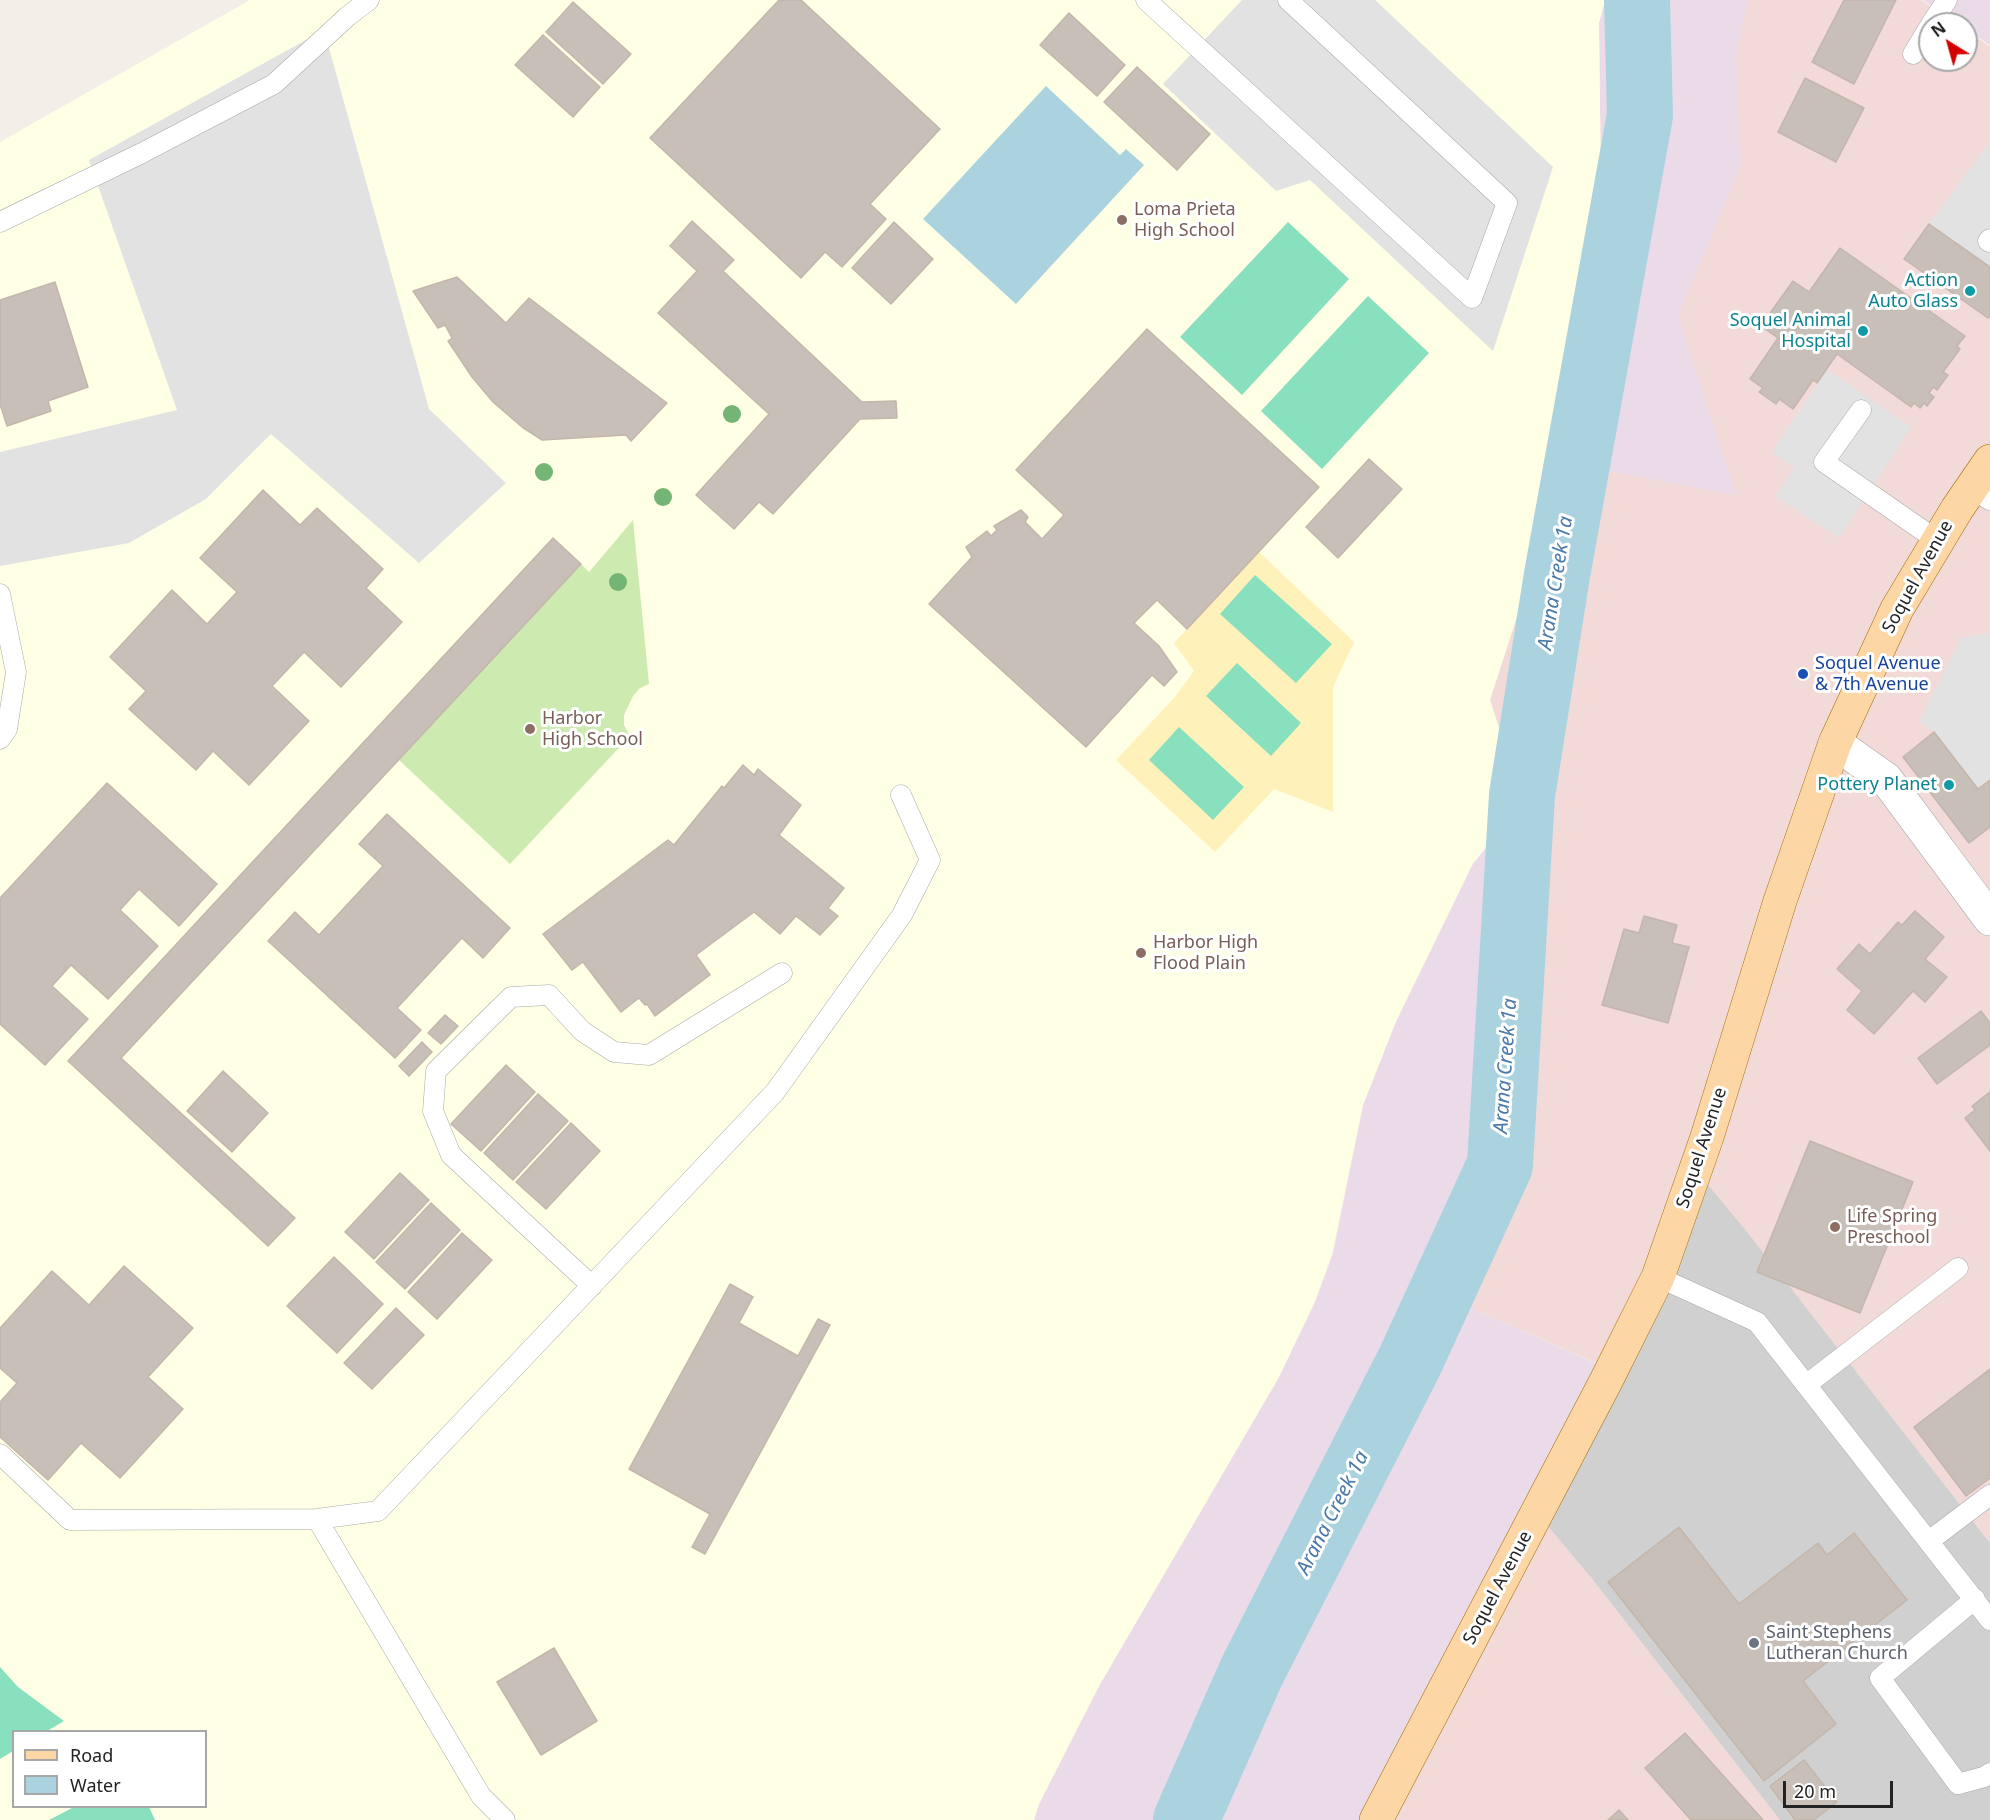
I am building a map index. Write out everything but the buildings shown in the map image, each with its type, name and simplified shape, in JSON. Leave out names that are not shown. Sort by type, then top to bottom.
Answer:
[{"type":"main road","name":"Soquel Avenue","points":[[1376,1820],[1658,1277],[1707,1137],[1780,901],[1835,743],[1897,609],[1938,541],[1981,494],[1990,461]]},
{"type":"street","points":[[1835,743],[1886,779],[1990,919]]},
{"type":"lane","points":[[0,222],[142,153],[274,84],[348,16],[369,0]]},
{"type":"lane","points":[[1146,0],[1472,298],[1507,203],[1288,0]]},
{"type":"lane","points":[[1913,54],[1918,46]]},
{"type":"lane","points":[[1861,410],[1824,462],[1938,541]]},
{"type":"lane","points":[[0,594],[16,672],[7,729],[0,739]]},
{"type":"lane","points":[[0,1454],[70,1520],[317,1519],[378,1511],[775,1092],[902,915],[930,860],[901,795]]},
{"type":"lane","points":[[592,1286],[451,1155],[433,1111],[436,1071],[511,997],[549,996],[582,1031],[615,1052],[649,1055],[782,973]]},
{"type":"lane","points":[[1806,1385],[1958,1268]]},
{"type":"lane","points":[[1658,1277],[1757,1322],[1990,1620]]},
{"type":"lane","points":[[1929,1541],[1990,1495]]},
{"type":"lane","points":[[317,1519],[482,1796],[505,1820]]},
{"type":"lane","points":[[1975,1599],[1880,1677],[1958,1784],[1984,1777],[1990,1773]]},
{"type":"shaded area","points":[[250,0],[1605,0],[1599,23],[1603,350],[1490,700],[1524,805],[1510,818],[1473,863],[1396,1021],[1363,1105],[1332,1254],[1314,1303],[1279,1377],[1099,1686],[1039,1804],[1034,1820],[0,1820],[0,142]]},
{"type":"shaded area","points":[[1242,0],[1375,0],[1553,167],[1493,351],[1310,180],[1276,191],[1163,84]]},
{"type":"shaded area","points":[[1605,0],[1748,0],[1736,55],[1741,166],[1678,315],[1736,495],[1566,463],[1603,350],[1599,23]]},
{"type":"shaded area","points":[[1748,0],[1921,0],[1939,12],[1918,12],[1918,72],[1978,72],[1978,38],[1990,47],[1990,1543],[1800,1300],[1610,1369],[1473,1309],[1490,844],[1510,818],[1524,805],[1490,700],[1566,463],[1735,494],[1677,315]]},
{"type":"shaded area","points":[[1923,0],[1990,0],[1990,45],[1978,37],[1978,12],[1940,12]]},
{"type":"shaded area","points":[[324,30],[429,409],[506,483],[419,563],[271,434],[206,499],[129,543],[0,566],[0,452],[177,410],[89,160]]},
{"type":"shaded area","points":[[1990,142],[1990,267],[1929,224]]},
{"type":"shaded area","points":[[1827,369],[1911,427],[1839,538],[1775,496],[1794,468],[1772,452]]},
{"type":"shaded area","points":[[1990,633],[1990,780],[1978,789],[1934,732],[1919,721],[1961,638]]},
{"type":"shaded area","points":[[1490,843],[1473,1309],[1611,1370],[1380,1820],[1034,1820],[1039,1804],[1099,1686],[1279,1377],[1315,1303],[1333,1254],[1363,1105],[1396,1022],[1473,864]]},
{"type":"shaded area","points":[[1699,1174],[1990,1543],[1990,1820],[1780,1820],[1593,1580],[1541,1518]]},
{"type":"shaded area","points":[[1541,1518],[1593,1580],[1780,1820],[1380,1820]]},
{"type":"green space","points":[[1288,222],[1349,279],[1242,395],[1180,337]]},
{"type":"green space","points":[[1368,296],[1429,353],[1322,469],[1261,411]]},
{"type":"green space","points":[[633,520],[649,684],[640,688],[633,696],[624,715],[624,725],[630,736],[510,864],[399,760],[581,564],[589,572]]},
{"type":"green space","points":[[1255,575],[1332,644],[1296,683],[1220,614]]},
{"type":"green space","points":[[1237,663],[1301,723],[1271,756],[1206,696]]},
{"type":"green space","points":[[1179,727],[1244,787],[1213,820],[1149,760]]},
{"type":"green space","points":[[0,1667],[18,1687],[64,1721],[49,1730],[12,1730],[12,1752],[0,1759]]},
{"type":"green space","points":[[72,1808],[149,1808],[155,1820],[49,1820]]},
{"type":"sand","points":[[1259,552],[1354,642],[1333,687],[1333,812],[1274,789],[1215,852],[1116,760],[1175,697],[1194,671],[1174,643]]},
{"type":"water","points":[[1046,86],[1120,155],[1126,149],[1144,165],[1016,304],[923,219]]},
{"type":"waterway","name":"Arana Creek 1a","points":[[1186,1820],[1252,1671],[1410,1361],[1500,1165],[1522,795],[1557,575],[1640,115],[1637,0]]},
{"type":"place","name":"Loma Prieta High School","points":[[1122,220]]},
{"type":"place","name":"Action Auto Glass","points":[[1970,291]]},
{"type":"place","name":"Soquel Animal Hospital","points":[[1863,331]]},
{"type":"place","name":"Soquel Avenue & 7th Avenue","points":[[1803,674]]},
{"type":"place","name":"Harbor High School","points":[[530,729]]},
{"type":"place","name":"Pottery Planet","points":[[1949,785]]},
{"type":"place","name":"Harbor High Flood Plain","points":[[1141,953]]},
{"type":"place","name":"Life Spring Preschool","points":[[1835,1227]]},
{"type":"place","name":"Saint Stephens Lutheran Church","points":[[1754,1643]]}]
